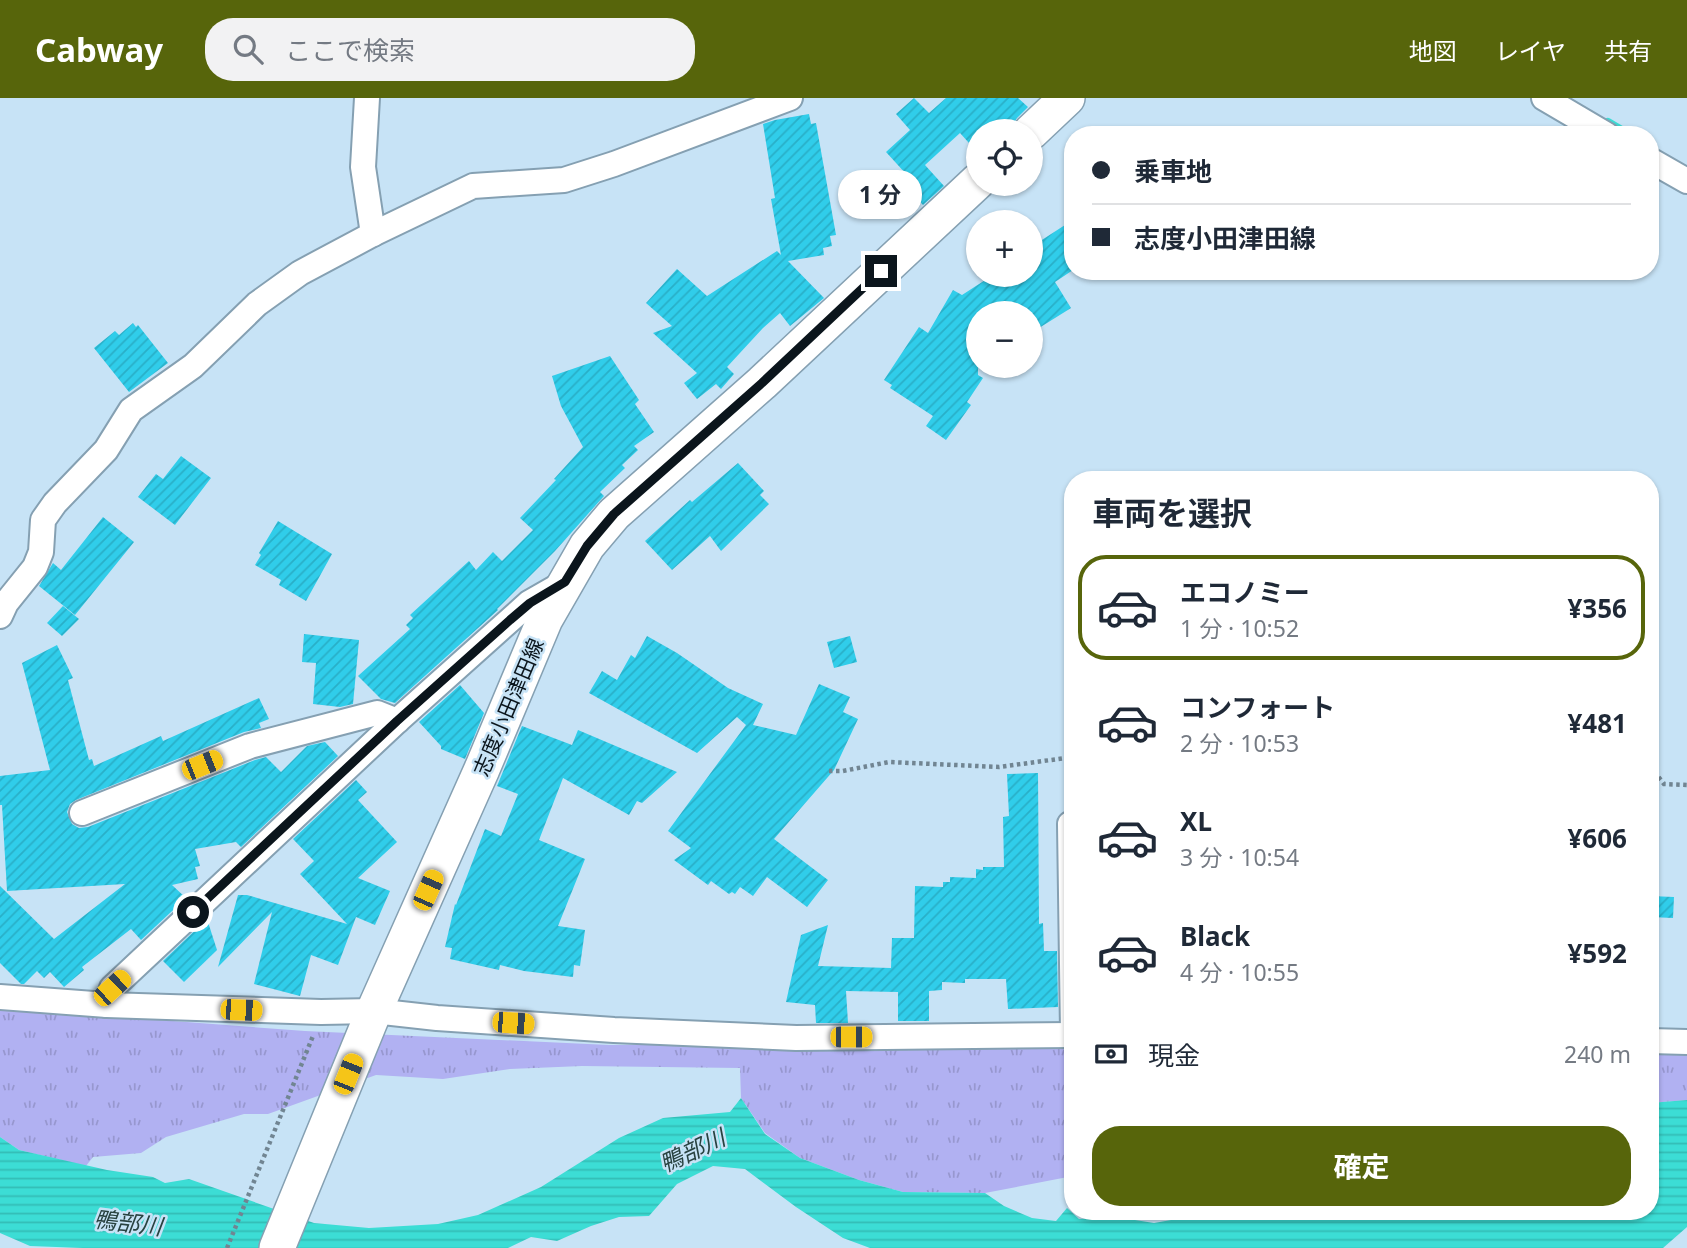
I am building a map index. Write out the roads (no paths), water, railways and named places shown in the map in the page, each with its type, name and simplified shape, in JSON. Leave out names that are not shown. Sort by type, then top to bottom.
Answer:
[{"type":"main road","points":[[1043,121],[1067,98]]},
{"type":"main road","name":"志度小田津田線","points":[[277,1248],[371,1018],[482,769],[545,619],[587,546],[614,514],[762,383],[966,192]]},
{"type":"street","points":[[367,98],[363,167],[373,234]]},
{"type":"street","points":[[0,616],[35,566],[41,552],[43,520],[55,503],[106,450],[131,410],[193,366],[257,304],[300,273],[473,186],[564,180],[790,98]]},
{"type":"street","points":[[1544,98],[1592,126]]},
{"type":"street","points":[[1659,165],[1687,181]]},
{"type":"street","points":[[107,1005],[112,988],[397,721],[530,603],[565,582]]},
{"type":"street","points":[[82,813],[250,746],[377,713],[397,721]]},
{"type":"street","points":[[0,997],[107,1005],[321,1012],[371,1018],[437,1018],[614,1030],[796,1038],[1064,1034]]},
{"type":"street","points":[[1659,1041],[1687,1042]]},
{"type":"water","name":"鴨部川","points":[[741,1098],[765,1134],[800,1158],[859,1180],[903,1192],[985,1193],[1004,1206],[1032,1218],[1056,1221],[1064,1212],[1064,1220],[1135,1220],[1154,1223],[1171,1220],[1659,1220],[1659,1102],[1687,1100],[1687,1227],[1663,1248],[870,1248],[843,1238],[745,1169],[713,1166],[677,1184],[649,1216],[619,1217],[557,1241],[531,1237],[508,1248],[83,1248],[30,1246],[0,1233],[0,1137],[19,1150],[107,1170],[153,1177],[165,1183],[189,1179],[314,1223],[369,1228],[438,1224],[478,1215],[541,1187],[619,1138],[663,1118],[730,1112]]},
{"type":"waterway","points":[[1608,122],[1615,126]]}]
